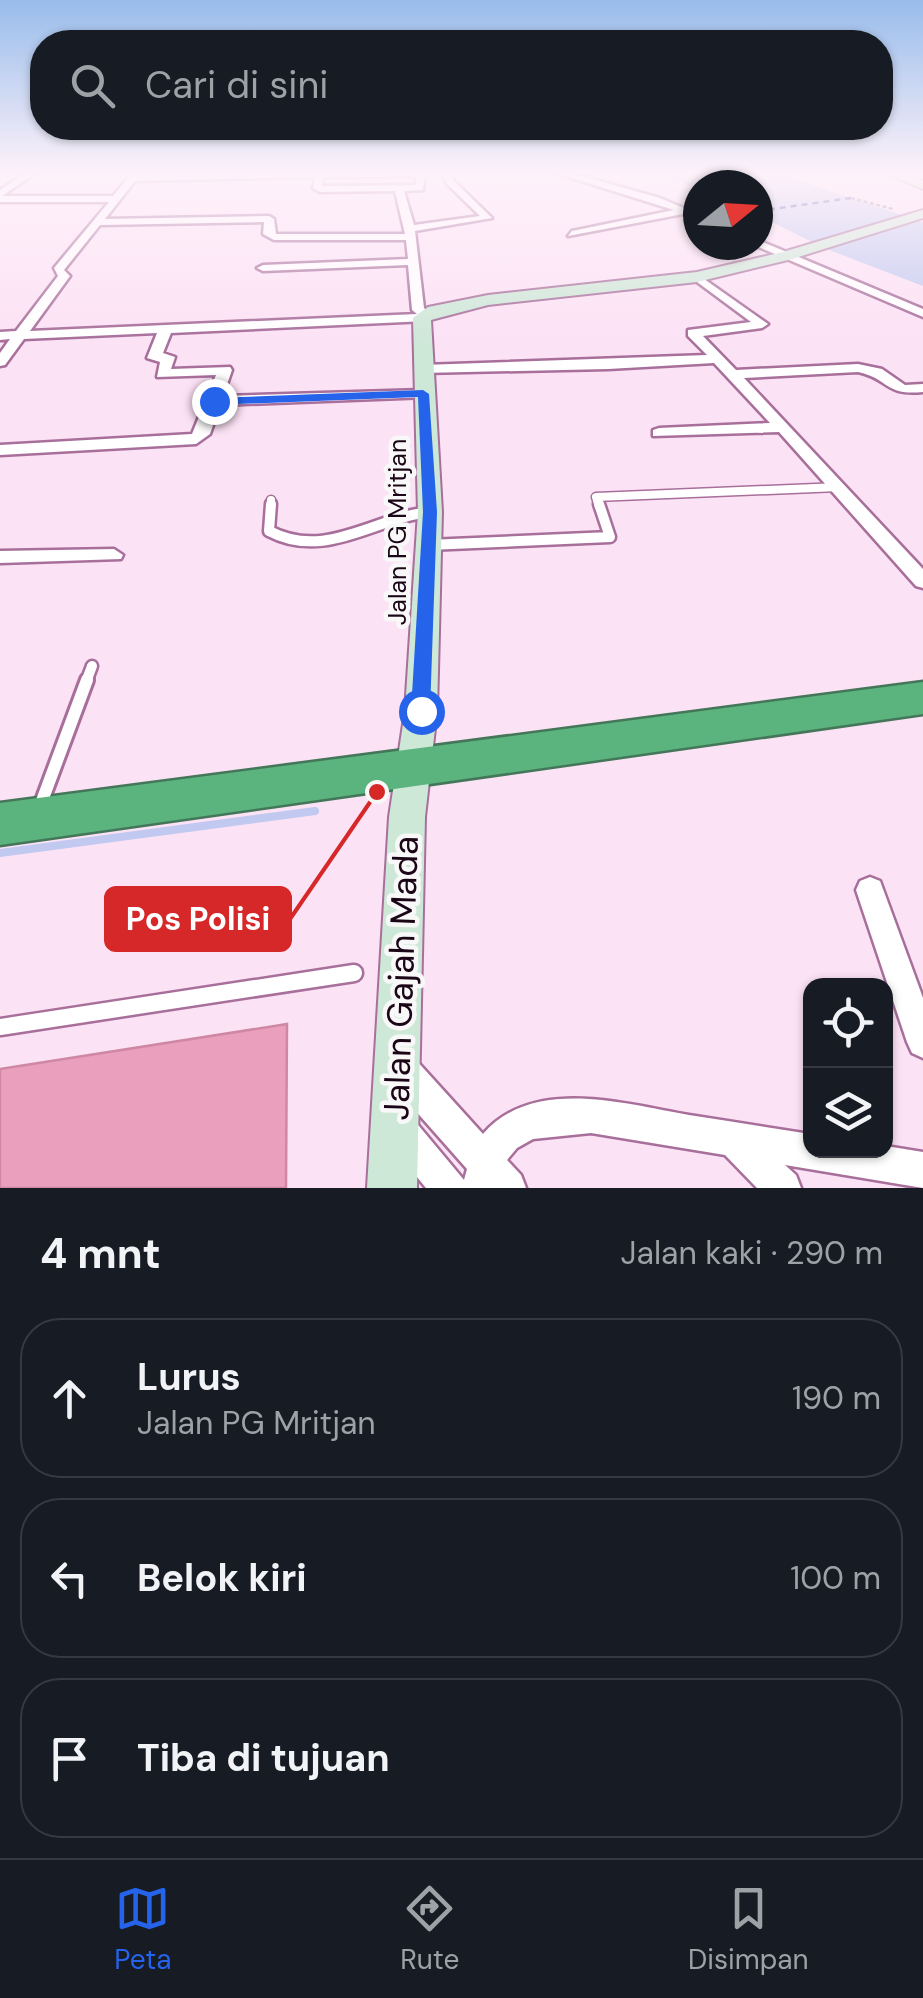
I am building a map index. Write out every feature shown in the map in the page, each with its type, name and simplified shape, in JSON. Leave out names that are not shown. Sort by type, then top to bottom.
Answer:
[{"type":"highway","points":[[18,822],[923,698]]},
{"type":"main road","points":[[424,316],[488,300],[697,278],[876,228]]},
{"type":"main road","name":"Jalan PG Mritjan","points":[[412,769],[421,711],[430,512],[423,394],[424,316]]},
{"type":"main road","name":"Jalan Gajah Mada","points":[[392,1188],[412,769]]},
{"type":"street","points":[[0,362],[64,276],[58,270],[91,228]]},
{"type":"street","points":[[270,228],[268,234],[274,237],[411,233],[434,228]]},
{"type":"street","points":[[410,228],[418,310],[424,316]]},
{"type":"street","points":[[572,234],[595,228]]},
{"type":"street","points":[[773,249],[923,313]]},
{"type":"street","points":[[263,268],[412,262]]},
{"type":"street","points":[[697,278],[762,324],[693,333],[840,487],[923,581]]},
{"type":"street","points":[[0,336],[424,316]]},
{"type":"street","points":[[0,450],[188,442],[202,434],[224,370],[162,374],[168,357],[154,358],[166,328]]},
{"type":"street","points":[[423,369],[617,368],[718,358]]},
{"type":"street","points":[[734,374],[858,368],[877,372],[902,390],[923,388]]},
{"type":"street","points":[[214,401],[423,394]]},
{"type":"street","points":[[659,434],[782,427]]},
{"type":"street","points":[[0,557],[114,555]]},
{"type":"street","points":[[870,890],[923,1042]]},
{"type":"street","points":[[396,1062],[483,1174],[508,1188]]},
{"type":"street","points":[[483,1174],[514,1126],[551,1116],[591,1116],[923,1170]]},
{"type":"street","points":[[395,1123],[449,1188]]},
{"type":"street","points":[[732,1138],[783,1188]]},
{"type":"lane","points":[[428,544],[610,537],[596,496],[840,487]]},
{"type":"lane","points":[[271,500],[269,531],[290,538],[348,538],[394,516],[430,512]]},
{"type":"lane","points":[[18,822],[92,666]]},
{"type":"lane","points":[[0,1027],[354,973]]},
{"type":"water","points":[[785,228],[923,228],[923,286],[824,248]]},
{"type":"building","points":[[287,1024],[286,1188],[0,1188],[0,1069]]},
{"type":"waterway","points":[[0,853],[315,811]]},
{"type":"place","name":"Pos Polisi","points":[[377,792]]},
{"type":"route","points":[[214,401],[423,394],[430,512],[421,711]]}]
